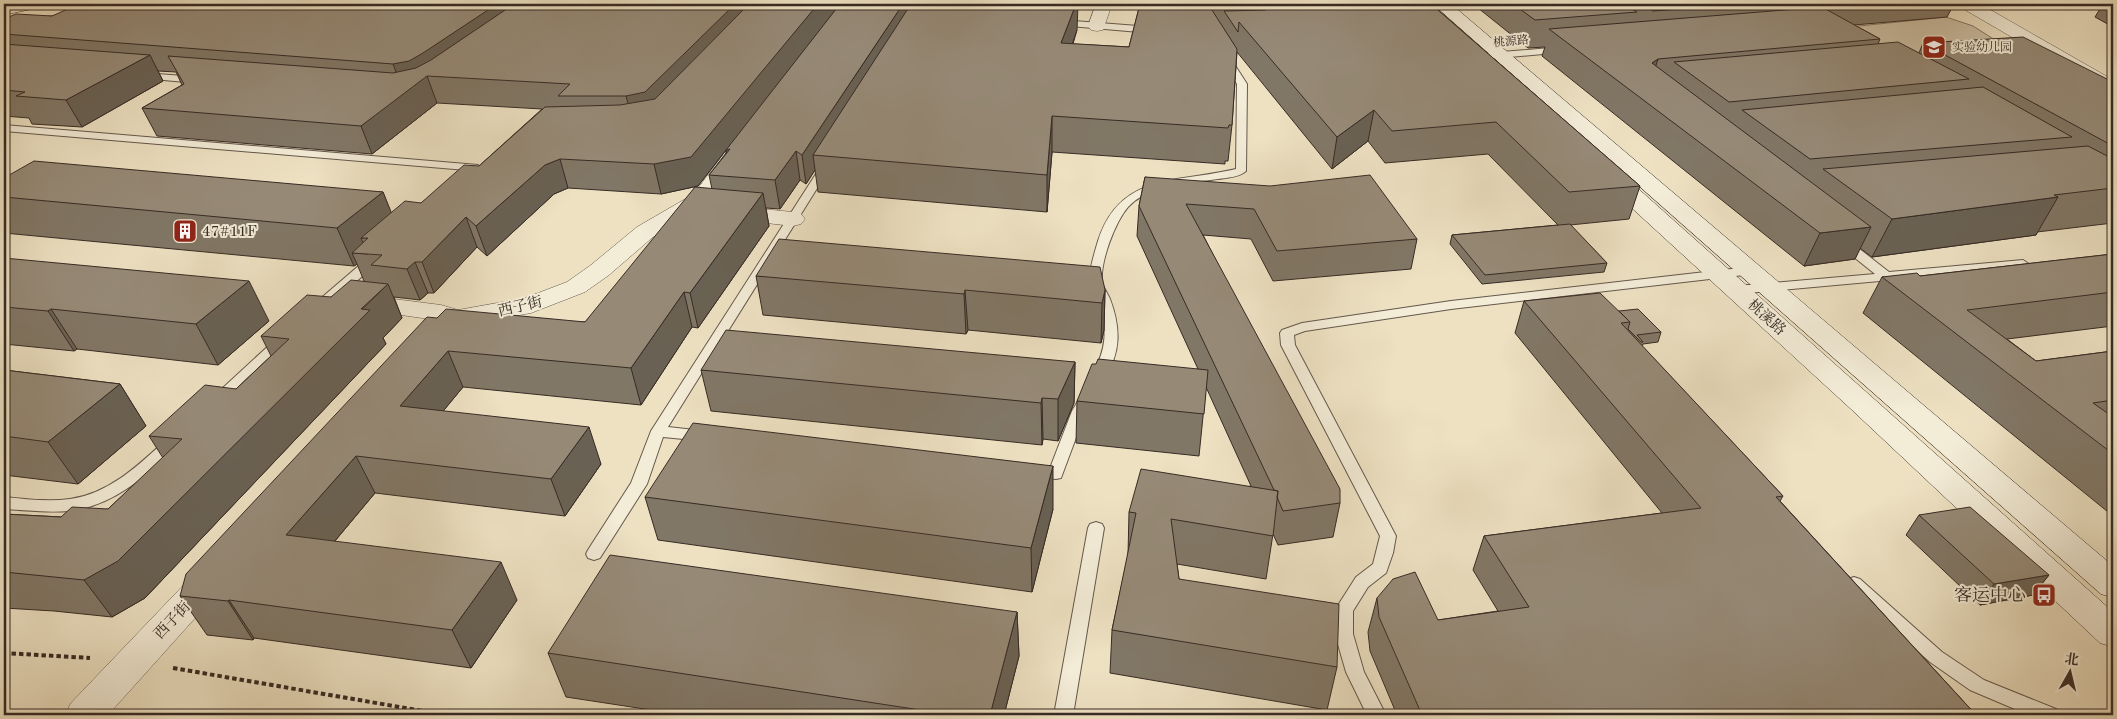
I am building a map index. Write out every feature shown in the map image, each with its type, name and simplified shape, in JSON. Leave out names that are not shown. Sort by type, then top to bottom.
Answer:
[{"type":"highway","points":[[4,10],[28,4]]},
{"type":"street","points":[[1096,26],[1104,4]]},
{"type":"street","name":"桃溪路","points":[[1418,4],[1489,56],[1744,281],[2113,585]]},
{"type":"street","name":"桃溪路","points":[[1440,4],[1489,56]]},
{"type":"street","points":[[1968,4],[2113,87]]},
{"type":"street","name":"西子街","points":[[432,338],[444,326],[456,319],[532,305],[559,295],[587,280],[645,232],[686,210],[707,192],[748,138]]},
{"type":"street","points":[[686,210],[793,219]]},
{"type":"street","name":"桃溪路","points":[[1744,281],[2113,633]]},
{"type":"street","points":[[327,299],[441,313],[456,319]]},
{"type":"street","name":"西子街","points":[[84,715],[229,558]]},
{"type":"lane","points":[[1050,22],[1164,31]]},
{"type":"lane","points":[[1018,470],[1056,474],[1079,411],[1109,357],[1114,336],[1104,296],[1096,283],[1106,231],[1120,210],[1136,194],[1171,182],[1241,172],[1242,84],[1220,49]]},
{"type":"lane","name":"桃源路","points":[[1489,56],[1575,49]]},
{"type":"lane","points":[[130,74],[208,81]]},
{"type":"lane","points":[[4,128],[482,166],[464,181]]},
{"type":"lane","points":[[594,554],[639,484],[658,431],[747,288],[834,154]]},
{"type":"lane","points":[[1836,237],[1887,277]]},
{"type":"lane","points":[[306,319],[385,249]]},
{"type":"lane","points":[[1376,715],[1355,672],[1344,634],[1344,610],[1362,582],[1380,568],[1388,536],[1288,345],[1287,333],[1302,327],[1450,305],[1568,292],[1744,281],[1887,277],[2034,263]]},
{"type":"lane","points":[[1568,292],[1582,306]]},
{"type":"lane","points":[[211,407],[291,333]]},
{"type":"lane","points":[[658,431],[716,438]]},
{"type":"lane","points":[[4,503],[70,505],[108,494],[138,474],[182,434]]},
{"type":"lane","points":[[1063,715],[1096,528]]},
{"type":"lane","points":[[1843,573],[1936,657],[1977,685],[2049,715]]},
{"type":"path","points":[[4,653],[135,660],[446,715]]},
{"type":"shaded area","points":[[1946,17],[1973,26],[1995,40],[1895,62],[1830,29]]},
{"type":"building","points":[[79,4],[497,4],[423,53],[409,61],[393,64],[4,34],[4,19],[16,14],[52,16]]},
{"type":"building","points":[[514,4],[735,4],[645,92],[626,96],[558,96],[570,84],[427,76],[361,126],[142,108],[184,84],[168,56],[393,73],[416,68],[431,60]]},
{"type":"building","points":[[749,4],[818,4],[691,157],[654,164],[560,159],[545,165],[476,226],[466,217],[422,262],[415,262],[407,269],[371,265],[382,255],[352,253],[368,238],[361,238],[405,201],[421,203],[464,165],[479,166],[545,107],[620,105],[655,99]]},
{"type":"building","points":[[840,4],[903,4],[802,155],[796,151],[775,180],[709,175],[730,149],[726,150]]},
{"type":"building","points":[[911,4],[1076,4],[1061,43],[1129,47],[1140,4],[1210,7],[1237,49],[1232,125],[1229,125],[1228,128],[1052,116],[1047,175],[813,155]]},
{"type":"building","points":[[1270,4],[1431,4],[1640,186],[1569,192],[1496,122],[1392,131],[1374,110],[1337,137],[1239,22],[1238,32],[1224,11],[1265,10],[1270,7]]},
{"type":"building","points":[[1513,4],[1624,4],[1637,12],[1535,20]]},
{"type":"building","points":[[1642,4],[1753,4],[1653,11]]},
{"type":"building","points":[[1822,7],[1880,39],[1658,59],[1652,63],[1871,227],[1820,233],[1549,29]]},
{"type":"building","points":[[2023,37],[2113,82],[2113,146],[1923,43]]},
{"type":"building","points":[[1898,42],[1969,79],[1729,102],[1674,62]]},
{"type":"building","points":[[4,44],[150,55],[66,100],[16,96],[25,92],[4,90]]},
{"type":"building","points":[[1983,87],[2072,137],[1810,159],[1742,110]]},
{"type":"building","points":[[2088,146],[2113,159],[2113,188],[1892,219],[1823,169]]},
{"type":"building","points":[[34,161],[383,192],[337,228],[4,197],[4,178]]},
{"type":"building","points":[[1370,175],[1417,239],[1277,251],[1254,209],[1186,204],[1340,489],[1340,503],[1283,511],[1277,497],[1278,491],[1274,490],[1139,206],[1145,177],[1270,186]]},
{"type":"building","points":[[695,187],[763,193],[690,293],[684,292],[631,368],[448,351],[400,406],[589,427],[551,479],[356,456],[286,535],[501,562],[452,630],[229,600],[180,596],[186,574],[427,317],[437,318],[446,309],[585,322]]},
{"type":"building","points":[[1570,224],[1607,263],[1485,275],[1452,235]]},
{"type":"building","points":[[779,239],[1100,267],[1105,290],[1102,303],[965,290],[964,294],[756,276]]},
{"type":"building","points":[[2113,254],[2113,292],[1967,310],[2036,361],[2113,351],[2113,400],[2093,403],[2113,417],[2113,454],[1882,277],[1917,273],[1920,276]]},
{"type":"building","points":[[4,258],[249,281],[196,324],[51,309],[48,311],[4,307]]},
{"type":"building","points":[[351,280],[388,284],[361,309],[370,310],[118,561],[84,580],[4,572],[4,514],[61,517],[72,507],[108,509],[182,439],[149,436],[205,385],[236,389],[289,339],[261,336],[307,295],[331,297]]},
{"type":"building","points":[[1600,293],[1630,322],[1621,323],[1783,496],[1776,497],[1976,715],[1422,715],[1379,617],[1377,598],[1393,579],[1415,572],[1438,620],[1529,607],[1484,536],[1701,508],[1524,301]]},
{"type":"building","points":[[1638,309],[1661,332],[1637,335],[1643,342],[1628,329],[1630,322],[1619,311]]},
{"type":"building","points":[[726,330],[1075,362],[1058,399],[1042,398],[1041,403],[701,370]]},
{"type":"building","points":[[1098,359],[1208,370],[1204,414],[1077,401],[1092,364],[1096,364]]},
{"type":"building","points":[[4,370],[120,384],[48,442],[4,436]]},
{"type":"building","points":[[693,423],[1053,466],[1031,548],[645,497]]},
{"type":"building","points":[[1141,469],[1278,491],[1273,536],[1171,519],[1179,579],[1339,604],[1337,667],[1112,630],[1136,513],[1129,512]]},
{"type":"building","points":[[1970,507],[2049,575],[1994,584],[1919,515]]},
{"type":"building","points":[[610,555],[1017,612],[990,715],[953,715],[548,653]]},
{"type":"place","name":"实验幼儿园","points":[[1934,47]]},
{"type":"place","name":"47#11F","points":[[185,231]]},
{"type":"place","name":"客运中心","points":[[2044,595]]}]
